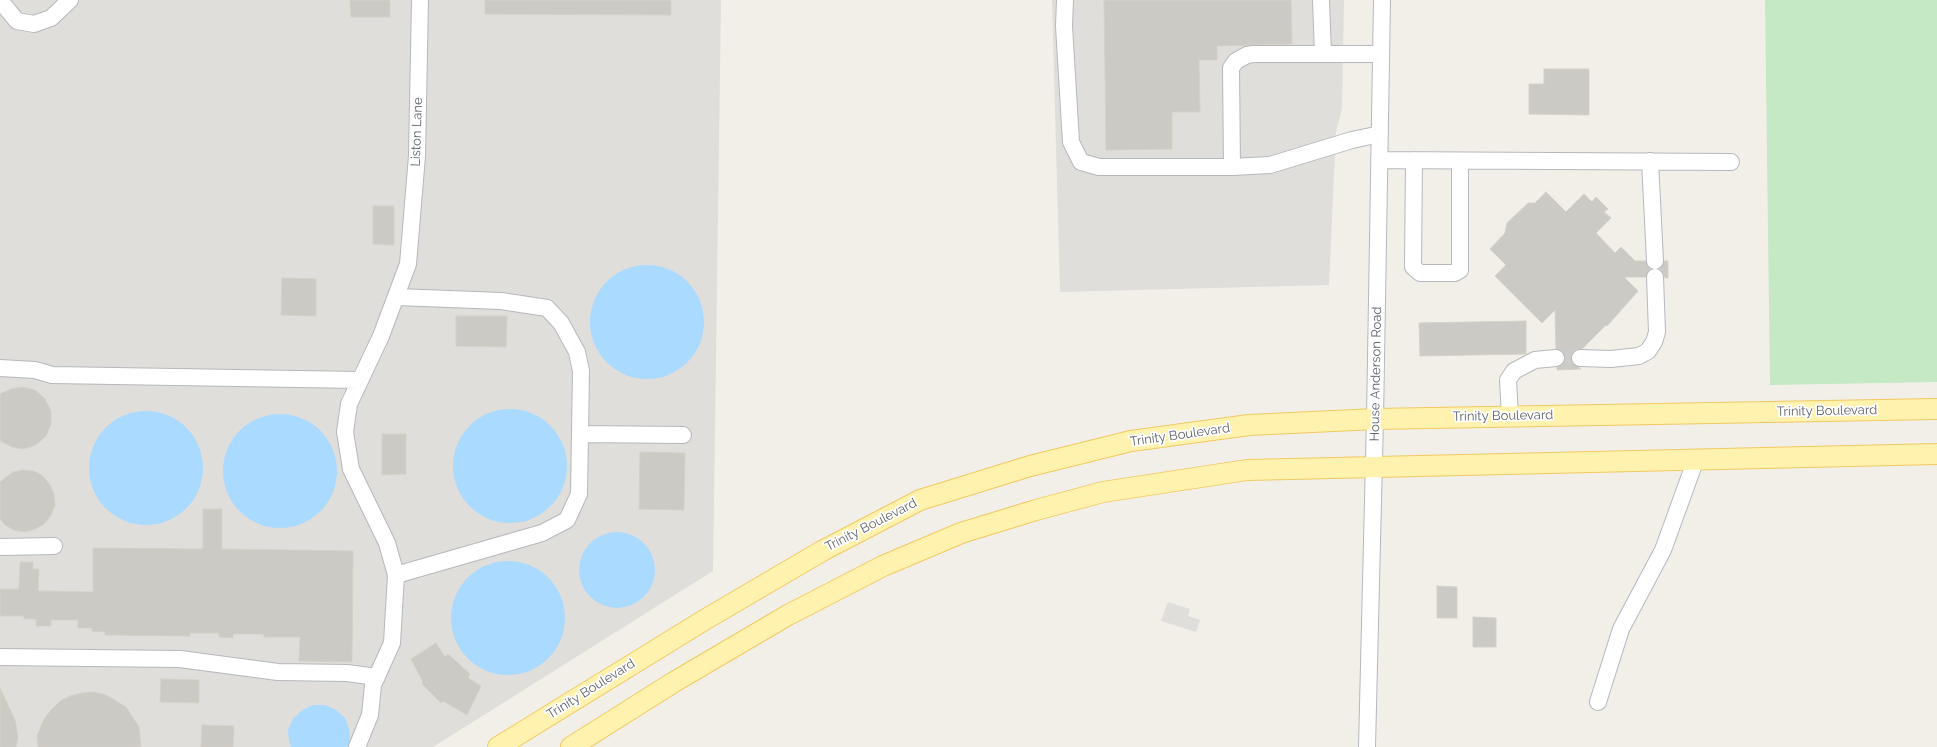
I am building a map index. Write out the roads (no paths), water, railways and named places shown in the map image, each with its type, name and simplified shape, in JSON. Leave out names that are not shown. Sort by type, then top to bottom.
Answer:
[{"type":"main road","name":"Trinity Boulevard","points":[[498,747],[699,623],[822,550],[920,500],[1030,466],[1131,441],[1249,425],[1510,416],[1937,409]]},
{"type":"main road","points":[[571,747],[674,682],[788,615],[883,566],[962,533],[1036,510],[1103,492],[1180,479],[1247,470],[1937,454]]},
{"type":"street","points":[[2,0],[3,4],[17,21],[34,24],[51,18],[72,5]]},
{"type":"street","name":"Liston Lane","points":[[357,747],[370,715],[373,685],[392,643],[396,576],[387,543],[351,469],[345,432],[349,404],[381,336],[397,297],[408,264],[418,156],[420,0]]},
{"type":"street","points":[[1065,0],[1064,26],[1071,142],[1081,162],[1099,167],[1232,167],[1270,165],[1352,140],[1380,134]]},
{"type":"street","points":[[1321,0],[1324,54]]},
{"type":"street","name":"House Anderson Road","points":[[1368,747],[1382,0]]},
{"type":"street","points":[[1232,167],[1231,68],[1236,61],[1247,55],[1253,54],[1381,54]]},
{"type":"street","points":[[1379,160],[1731,162]]},
{"type":"street","points":[[1414,160],[1413,267],[1420,274],[1455,273],[1460,270],[1460,161]]},
{"type":"street","points":[[1650,161],[1655,261]]},
{"type":"street","points":[[1580,358],[1611,359],[1639,356],[1648,351],[1654,342],[1657,332],[1655,277]]},
{"type":"street","points":[[396,576],[542,533],[567,520],[579,494],[581,371],[577,352],[561,323],[546,308],[501,301],[397,297]]},
{"type":"street","points":[[1510,416],[1508,380],[1514,371],[1535,360],[1556,358]]},
{"type":"street","points":[[0,368],[35,370],[52,375],[360,380]]},
{"type":"street","points":[[580,434],[683,435]]},
{"type":"street","points":[[1598,702],[1621,629],[1663,550],[1696,459]]},
{"type":"street","points":[[0,547],[54,546]]},
{"type":"street","points":[[0,657],[180,659],[278,672],[347,673],[377,677]]},
{"type":"water","points":[[647,265],[669,269],[679,274],[695,290],[700,300],[704,322],[700,344],[695,354],[679,370],[669,375],[647,379],[625,375],[615,370],[599,354],[594,344],[590,322],[594,300],[599,290],[615,274],[625,269]]},
{"type":"water","points":[[510,409],[532,413],[542,418],[558,434],[563,444],[567,466],[563,488],[558,498],[542,514],[532,519],[510,523],[488,519],[478,514],[462,498],[457,488],[453,466],[457,444],[462,434],[478,418],[488,413]]},
{"type":"water","points":[[146,411],[168,415],[178,420],[194,436],[199,446],[203,468],[199,490],[194,500],[178,516],[168,521],[146,525],[124,521],[114,516],[98,500],[93,490],[89,468],[93,446],[98,436],[114,420],[124,415]]},
{"type":"water","points":[[280,414],[302,418],[312,423],[328,439],[333,449],[337,471],[333,493],[328,503],[312,519],[302,524],[280,528],[258,524],[248,519],[232,503],[227,493],[223,471],[227,449],[232,439],[248,423],[258,418]]},
{"type":"water","points":[[617,532],[631,535],[644,543],[652,556],[655,570],[652,584],[644,597],[631,605],[617,608],[603,605],[590,597],[582,584],[579,570],[582,556],[590,543],[603,535]]},
{"type":"water","points":[[508,561],[530,565],[540,570],[556,586],[561,596],[565,618],[561,640],[556,650],[540,666],[530,671],[508,675],[486,671],[476,666],[460,650],[455,640],[451,618],[455,596],[460,586],[476,570],[486,565]]},
{"type":"water","points":[[313,705],[325,705],[336,710],[345,718],[349,729],[350,742],[347,747],[291,747],[288,730],[293,719],[302,710]]},
{"type":"tunnel","points":[[1556,358],[1580,358]]}]
